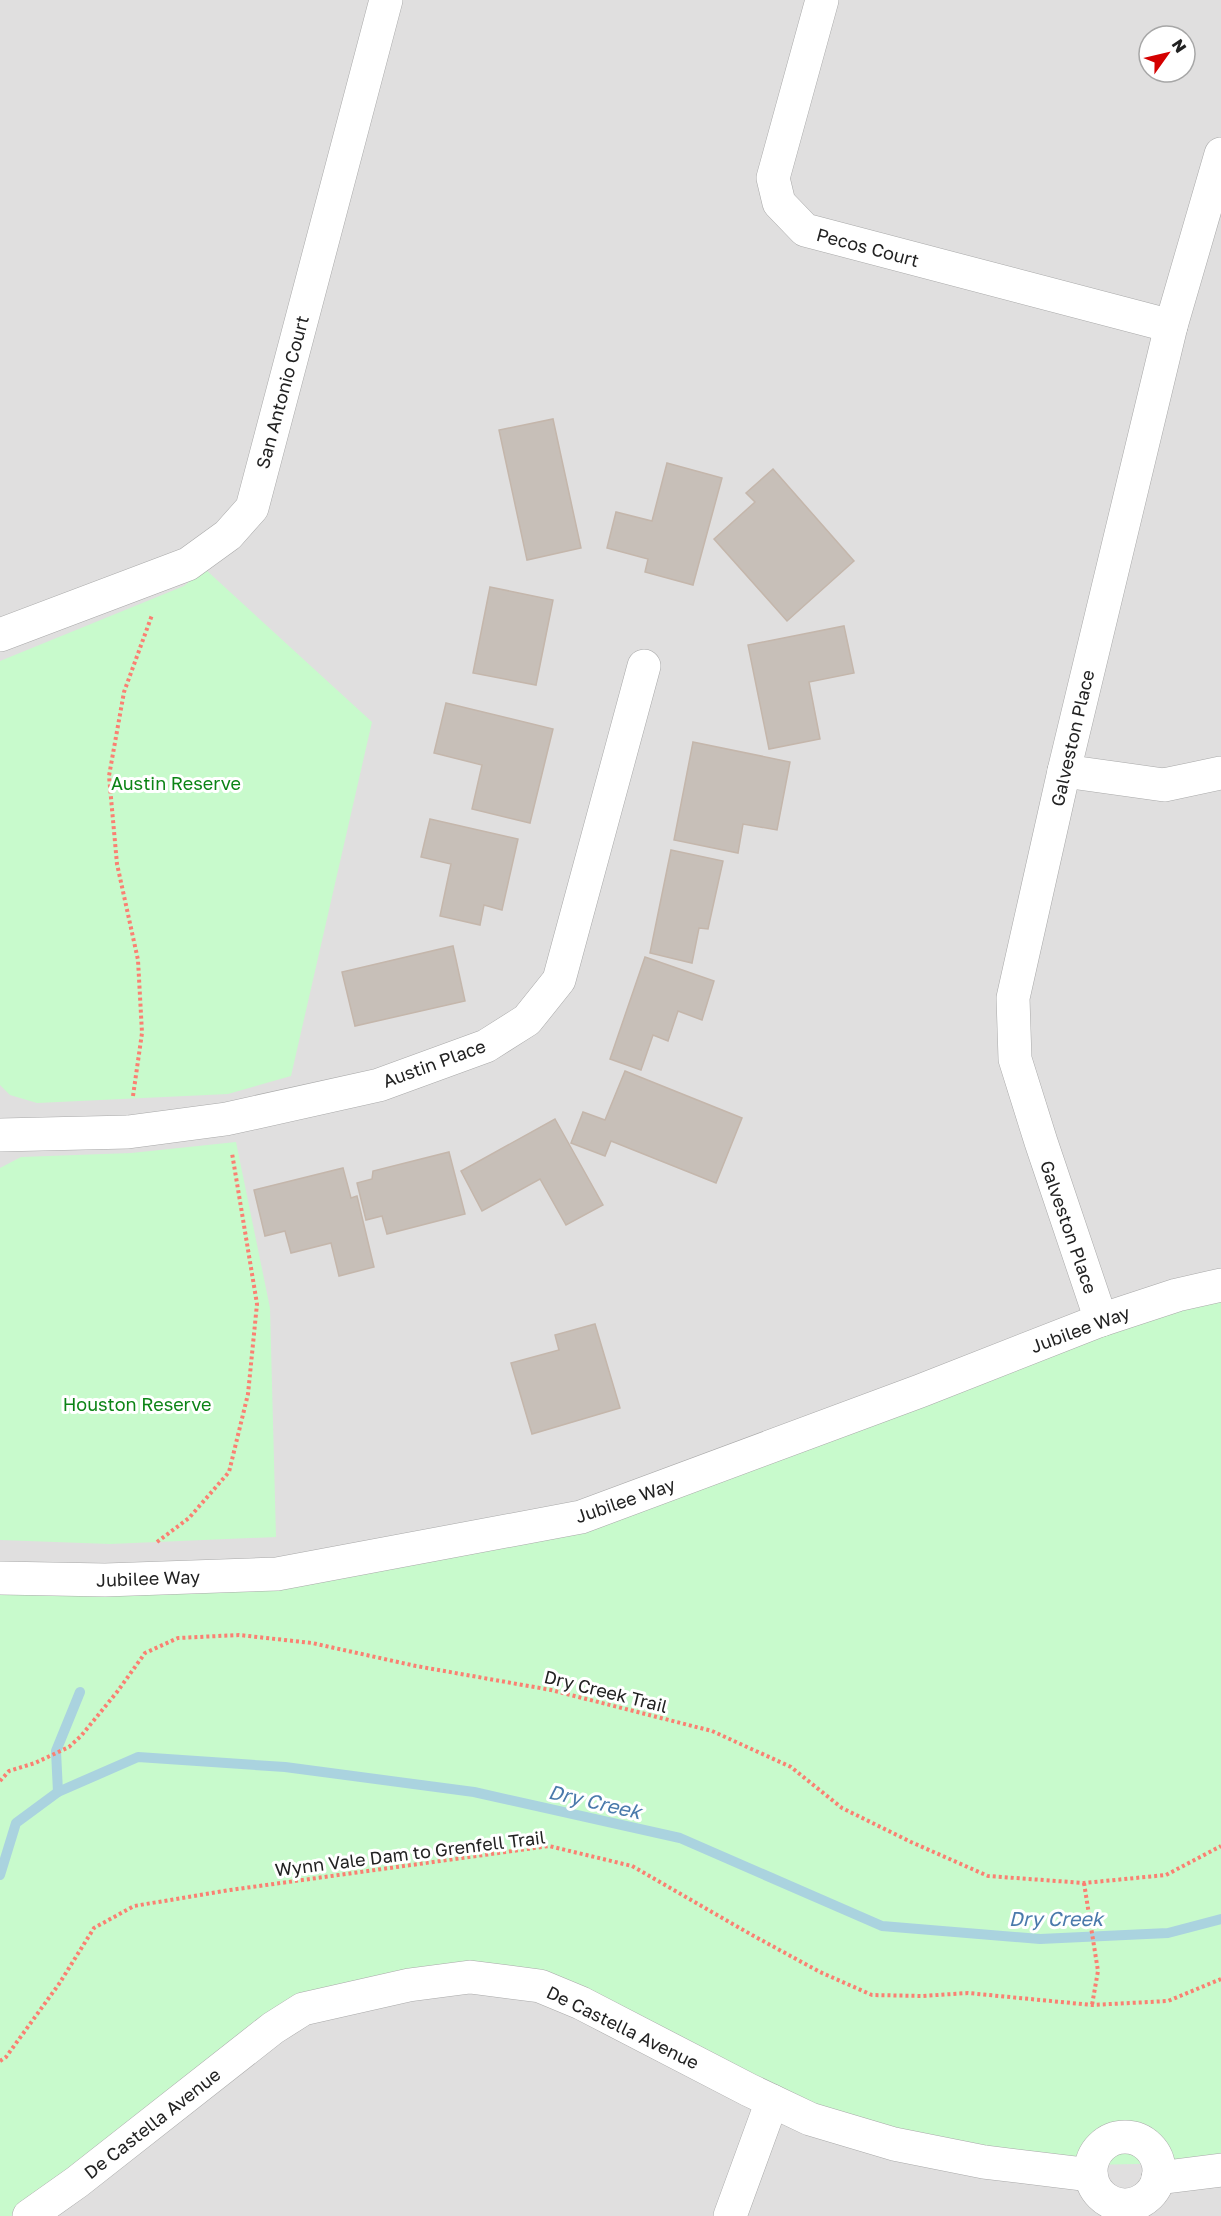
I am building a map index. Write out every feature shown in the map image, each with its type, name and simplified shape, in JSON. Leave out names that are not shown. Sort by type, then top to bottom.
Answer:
[{"type":"street","name":"San Antonio Court","points":[[0,635],[188,564],[228,535],[252,508],[386,0]]},
{"type":"street","name":"Pecos Court","points":[[822,0],[773,178],[779,203],[805,230],[1171,326]]},
{"type":"street","name":"Galveston Place","points":[[1101,1320],[1015,1059],[1013,998],[1064,771],[1171,326],[1221,154]]},
{"type":"street","name":"Austin Place","points":[[0,1135],[128,1132],[226,1119],[378,1085],[486,1046],[527,1020],[559,980],[644,666]]},
{"type":"street","points":[[1064,771],[1164,785],[1221,773]]},
{"type":"street","name":"Jubilee Way","points":[[0,1578],[105,1580],[277,1574],[581,1517],[920,1391],[1101,1320],[1176,1295],[1221,1285]]},
{"type":"street","name":"De Castella Avenue","points":[[29,2216],[77,2182],[273,2028],[303,2009],[409,1985],[470,1977],[540,1986],[581,2003],[810,2119],[894,2144],[984,2162],[1091,2175]]},
{"type":"street","points":[[730,2216],[772,2101]]},
{"type":"street","points":[[1119,2138],[1132,2138],[1145,2143],[1153,2152],[1159,2166],[1154,2189],[1144,2200],[1127,2211],[1110,2202],[1096,2190],[1091,2175],[1091,2164],[1094,2158],[1106,2143],[1119,2138]]},
{"type":"street","points":[[1158,2178],[1221,2170]]},
{"type":"path","points":[[128,1132],[142,1034],[138,960],[117,864],[109,776],[124,692],[150,621],[175,569]]},
{"type":"path","points":[[152,1546],[189,1518],[229,1472],[248,1395],[256,1304],[226,1119]]},
{"type":"path","name":"Dry Creek Trail","points":[[0,1781],[9,1771],[35,1763],[69,1747],[110,1701],[146,1653],[178,1638],[239,1635],[312,1643],[416,1666],[551,1690],[712,1731],[791,1767],[842,1808],[987,1876],[1084,1882],[1166,1875],[1221,1846]]},
{"type":"path","name":"Wynn Vale Dam to Grenfell Trail","points":[[0,2061],[6,2057],[59,1983],[94,1928],[134,1906],[230,1890],[549,1846],[632,1866],[761,1941],[820,1972],[873,1995],[922,1996],[968,1993],[1092,2005],[1168,2001],[1221,1979]]},
{"type":"path","points":[[1084,1882],[1098,1971],[1092,2005]]},
{"type":"shaded area","points":[[0,0],[1221,0],[1221,2216],[0,2216]]},
{"type":"green space","name":"Austin Reserve","points":[[205,569],[372,722],[291,1076],[228,1094],[37,1103],[10,1095],[0,1085],[0,661],[184,586]]},
{"type":"green space","name":"Houston Reserve","points":[[236,1142],[270,1308],[276,1537],[110,1544],[0,1540],[0,1168],[21,1157],[131,1153]]},
{"type":"green space","points":[[1221,1291],[1221,2162],[1091,2165],[810,2119],[540,1986],[302,2009],[20,2216],[0,2216],[0,1578],[277,1574],[581,1517]]},
{"type":"building","points":[[553,419],[581,548],[527,560],[499,430]]},
{"type":"building","points":[[667,463],[722,478],[693,585],[645,572],[648,559],[607,548],[616,512],[652,521]]},
{"type":"building","points":[[773,469],[854,561],[787,621],[714,539],[755,502],[746,493]]},
{"type":"building","points":[[490,587],[553,600],[536,685],[473,673]]},
{"type":"building","points":[[844,626],[854,673],[809,682],[820,739],[769,749],[748,645]]},
{"type":"building","points":[[446,703],[553,729],[530,823],[472,809],[482,765],[434,753]]},
{"type":"building","points":[[693,742],[790,762],[777,830],[743,824],[738,853],[674,840]]},
{"type":"building","points":[[430,819],[518,839],[502,910],[484,905],[480,925],[440,916],[451,864],[421,857]]},
{"type":"building","points":[[671,850],[723,861],[708,929],[699,928],[692,963],[650,953]]},
{"type":"building","points":[[453,946],[465,1001],[355,1026],[342,972]]},
{"type":"building","points":[[645,957],[714,981],[702,1020],[678,1011],[668,1041],[653,1035],[641,1070],[610,1059]]},
{"type":"building","points":[[625,1071],[742,1118],[716,1183],[611,1141],[605,1156],[571,1143],[583,1112],[605,1120]]},
{"type":"building","points":[[555,1119],[603,1205],[566,1225],[540,1179],[482,1211],[461,1171]]},
{"type":"building","points":[[449,1152],[465,1214],[387,1234],[382,1216],[366,1220],[357,1183],[372,1179],[373,1171]]},
{"type":"building","points":[[343,1168],[351,1198],[357,1196],[374,1267],[339,1276],[331,1243],[291,1253],[285,1231],[265,1236],[254,1190]]},
{"type":"building","points":[[595,1324],[620,1408],[532,1434],[511,1363],[559,1350],[555,1335]]},
{"type":"waterway","points":[[58,1792],[56,1751],[80,1692]]},
{"type":"waterway","name":"Dry Creek","points":[[0,1875],[16,1823],[58,1792],[138,1757],[285,1767],[474,1792],[680,1838],[882,1926],[1040,1939],[1168,1933],[1221,1919]]}]
